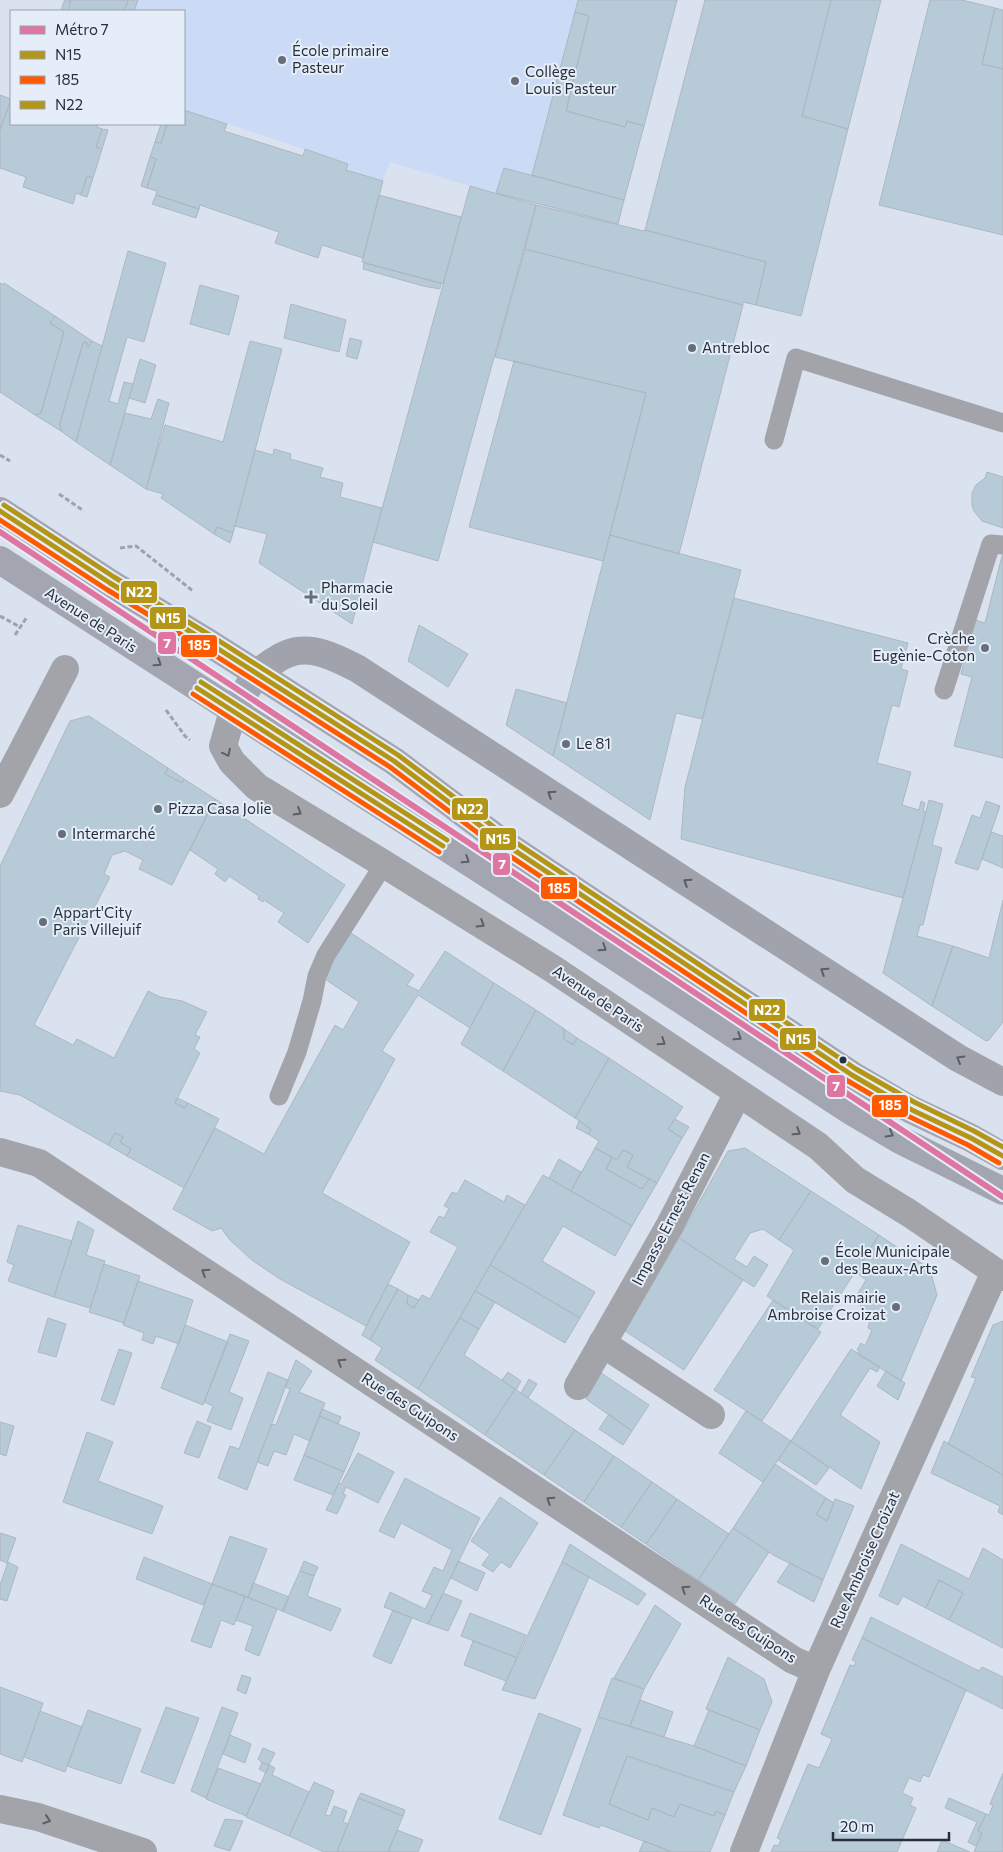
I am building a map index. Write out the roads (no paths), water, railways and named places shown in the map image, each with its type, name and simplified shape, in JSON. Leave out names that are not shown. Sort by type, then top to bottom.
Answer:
[{"type":"main road","points":[[0,511],[110,583],[257,673],[394,761],[502,842],[852,1075],[910,1109],[971,1138],[1003,1156]]},
{"type":"main road","name":"Avenue de Paris","points":[[0,560],[575,930],[851,1112],[900,1140],[1003,1191]]},
{"type":"main road","points":[[234,711],[257,673],[286,654],[303,650],[335,657],[367,675],[958,1058],[1003,1082]]},
{"type":"street","points":[[0,794],[65,668]]},
{"type":"street","name":"Avenue de Paris","points":[[234,711],[224,746],[232,762],[256,786],[553,969],[818,1146],[855,1180],[909,1212],[999,1275]]},
{"type":"street","name":"Impasse Ernest Renan","points":[[578,1386],[670,1225],[738,1093]]},
{"type":"street","name":"Rue des Guipons","points":[[0,1152],[40,1163],[793,1660],[816,1670]]},
{"type":"street","name":"Rue Ambroise Croizat","points":[[744,1852],[816,1670],[999,1275]]},
{"type":"street","points":[[602,1343],[711,1415]]},
{"type":"street","points":[[0,1809],[38,1817],[143,1852]]},
{"type":"lane","points":[[774,440],[796,358],[1003,423]]},
{"type":"lane","points":[[944,690],[991,544],[1003,545]]},
{"type":"lane","points":[[279,1096],[297,1052],[312,1001],[317,976],[326,955],[384,864]]},
{"type":"metro line","name":"7","points":[[0,532],[1003,1197]]},
{"type":"place","name":"École primaire Pasteur","points":[[282,60]]},
{"type":"place","name":"Collège Louis Pasteur","points":[[515,81]]},
{"type":"place","name":"Antrebloc","points":[[692,348]]},
{"type":"place","name":"Pharmacie du Soleil","points":[[311,597]]},
{"type":"place","name":"Crèche Eugènie-Coton","points":[[985,648]]},
{"type":"place","name":"Le 81","points":[[566,744]]},
{"type":"place","name":"Pizza Casa Jolie","points":[[158,809]]},
{"type":"place","name":"Intermarché","points":[[62,834]]},
{"type":"place","name":"Appart'City Paris Villejuif","points":[[43,922]]},
{"type":"place","name":"École Municipale des Beaux-Arts","points":[[825,1261]]},
{"type":"place","name":"Relais mairie Ambroise Croizat","points":[[896,1307]]}]
